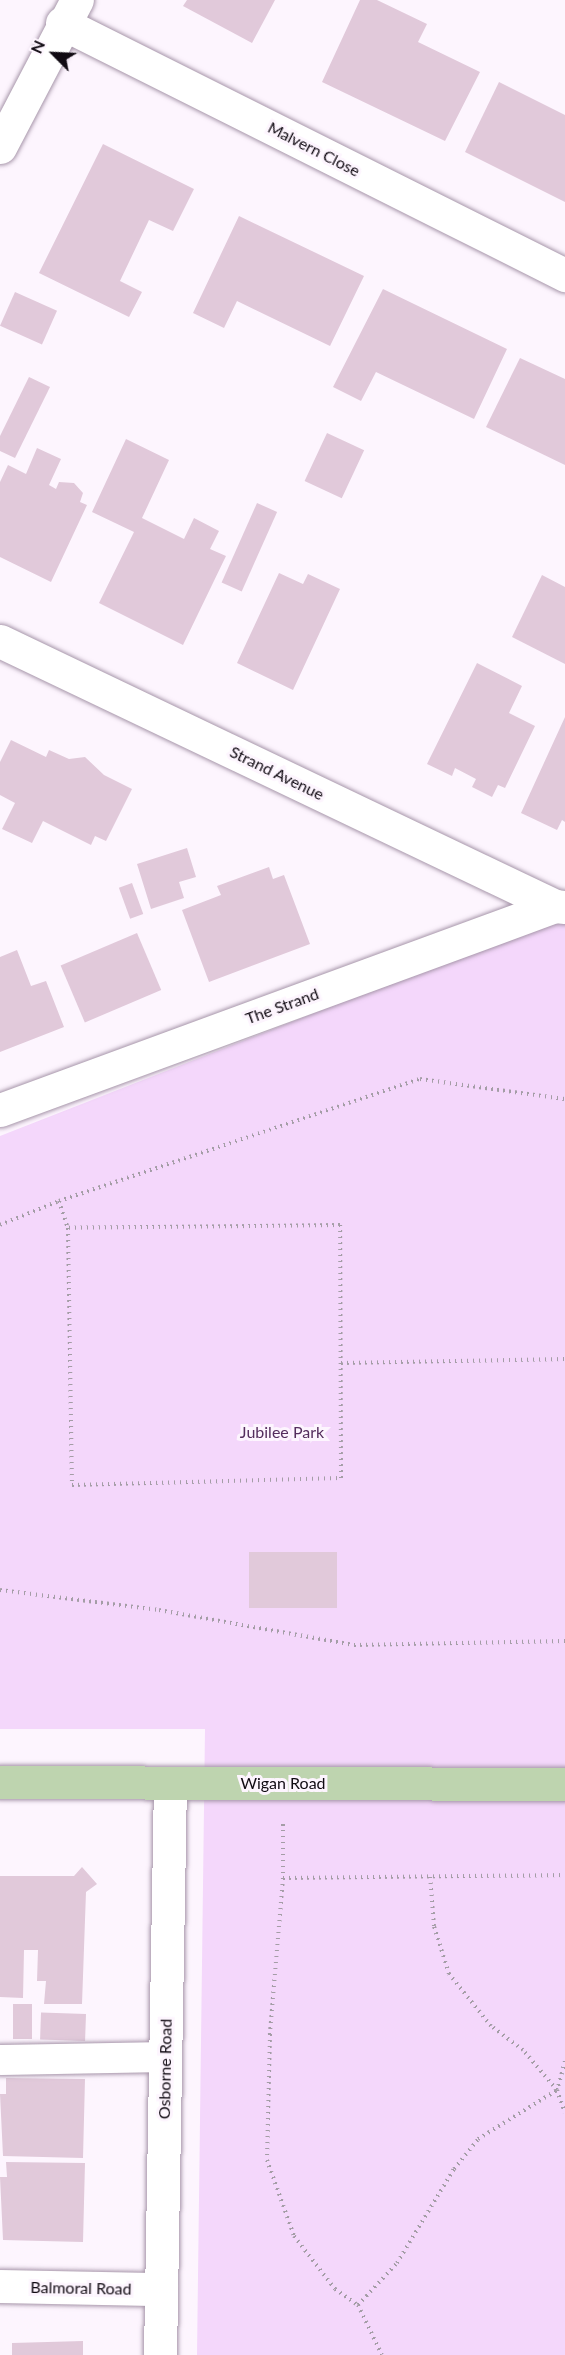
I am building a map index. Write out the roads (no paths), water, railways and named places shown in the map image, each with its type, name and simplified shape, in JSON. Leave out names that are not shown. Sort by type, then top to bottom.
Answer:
[{"type":"main road","name":"Wigan Road","points":[[0,1782],[565,1784]]},
{"type":"street","points":[[0,147],[70,12]]},
{"type":"street","name":"Malvern Close","points":[[70,12],[565,275]]},
{"type":"street","name":"Strand Avenue","points":[[0,641],[560,906]]},
{"type":"street","name":"The Strand","points":[[0,1110],[560,906]]},
{"type":"street","name":"Osborne Road","points":[[160,2355],[170,1783]]},
{"type":"street","name":"Balmoral Road","points":[[0,2286],[161,2289]]},
{"type":"lane","points":[[0,2060],[165,2057]]},
{"type":"park label","name":"Jubilee Park","points":[[282,1432]]}]
